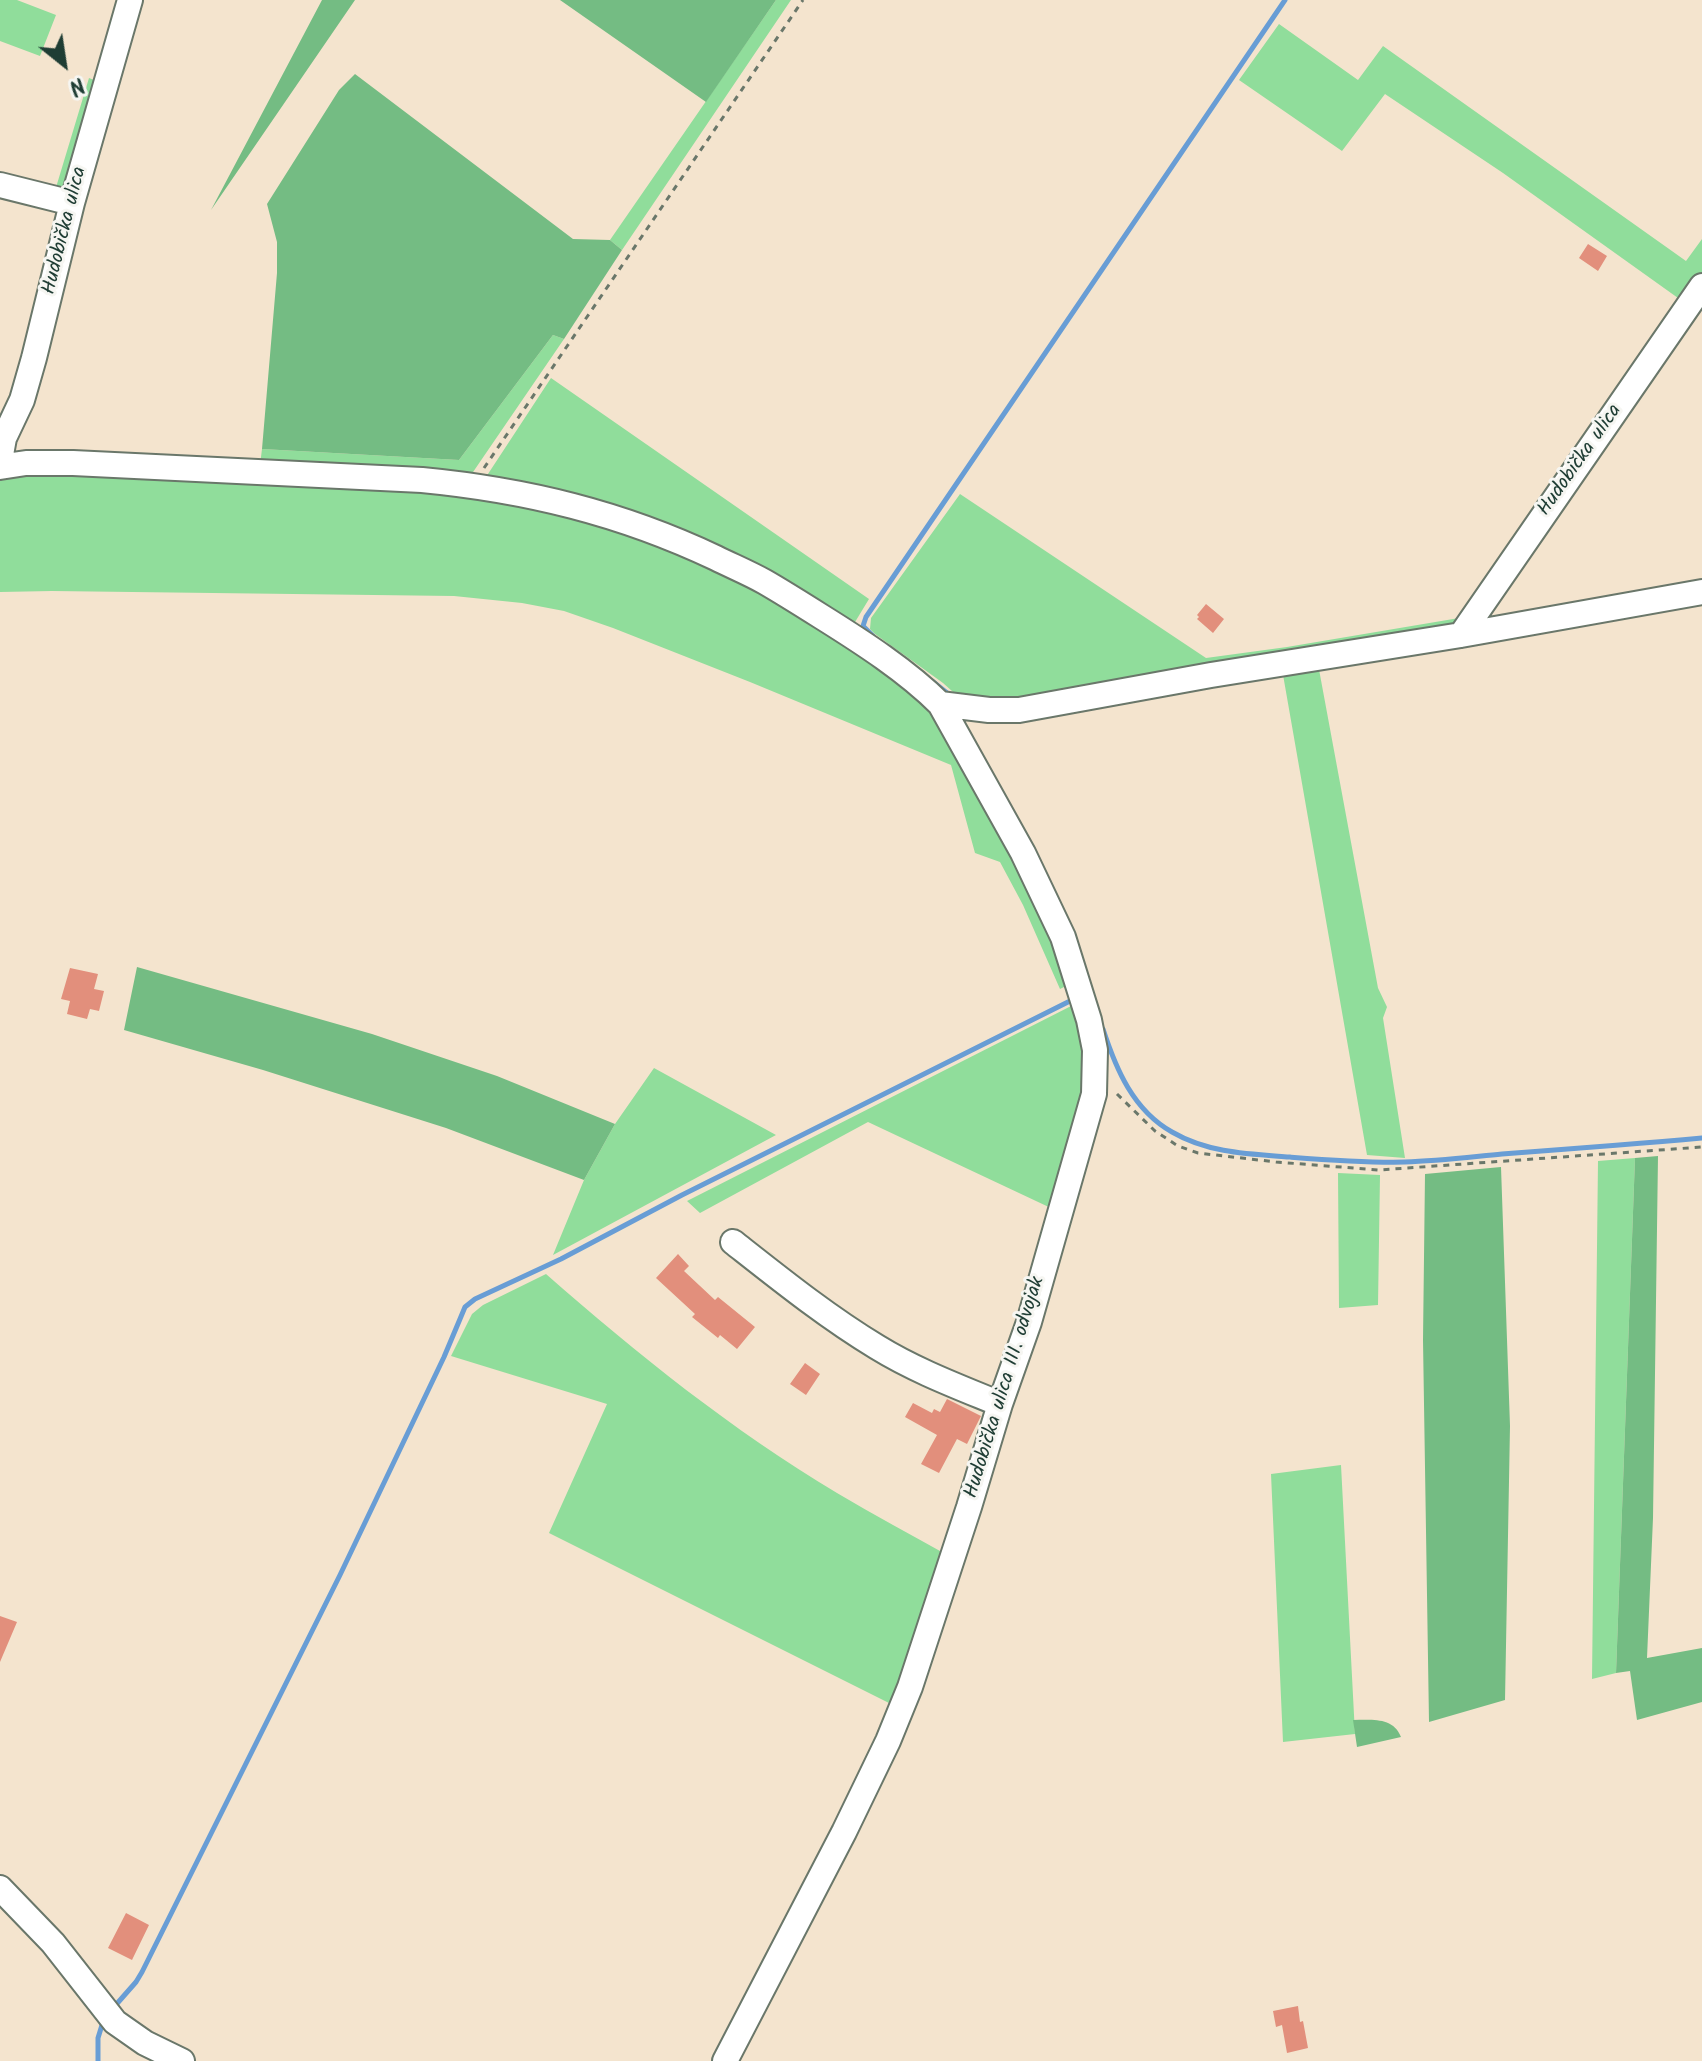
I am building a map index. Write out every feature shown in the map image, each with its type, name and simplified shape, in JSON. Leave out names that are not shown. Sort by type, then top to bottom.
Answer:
[{"type":"street","name":"Hudobička ulica","points":[[0,460],[4,438],[22,400],[34,358],[72,203],[130,0]]},
{"type":"street","points":[[0,185],[72,203]]},
{"type":"street","name":"Hudobička ulica","points":[[1461,635],[1702,286]]},
{"type":"street","points":[[0,467],[26,463],[73,463],[422,480],[546,498],[609,515],[688,545],[763,580],[844,631],[924,688],[940,704],[989,710],[1019,710],[1702,592]]},
{"type":"street","name":"Hudobička ulica III. odvojak","points":[[725,2061],[844,1832],[910,1687],[1029,1322],[1094,1094],[1095,1050],[1089,1020],[1063,937],[1023,853],[940,704]]},
{"type":"street","points":[[733,1242],[841,1324],[880,1349],[928,1374],[1000,1404]]},
{"type":"street","points":[[0,1888],[53,1943],[115,2022],[145,2043],[182,2061]]},
{"type":"path","points":[[473,485],[803,0]]},
{"type":"path","points":[[1095,1070],[1155,1131],[1178,1146],[1222,1157],[1379,1170],[1702,1147]]},
{"type":"green space","points":[[0,0],[17,0],[56,15],[40,56],[0,41]]},
{"type":"green space","points":[[322,0],[355,0],[211,210]]},
{"type":"green space","points":[[560,0],[776,0],[706,102]]},
{"type":"green space","points":[[776,0],[791,0],[622,250],[610,240]]},
{"type":"green space","points":[[1279,24],[1358,80],[1383,46],[1686,261],[1702,239],[1702,278],[1685,303],[1503,173],[1385,94],[1342,151],[1239,80]]},
{"type":"green space","points":[[355,74],[573,239],[610,240],[622,250],[564,339],[553,335],[459,460],[262,449],[277,273],[277,242],[267,204],[339,90]]},
{"type":"green space","points":[[89,78],[99,82],[63,207],[51,204]]},
{"type":"green space","points":[[553,335],[564,339],[471,475],[260,465],[262,449],[459,460]]},
{"type":"green space","points":[[551,378],[869,599],[852,627],[767,576],[486,477]]},
{"type":"green space","points":[[24,469],[422,486],[545,503],[761,585],[918,692],[957,745],[1074,982],[1060,989],[1023,905],[1000,862],[975,853],[951,765],[613,628],[564,611],[522,603],[454,596],[0,592],[0,475]]},
{"type":"green space","points":[[960,494],[1206,658],[1465,617],[1457,628],[1016,704],[962,700],[870,629],[871,618]]},
{"type":"green space","points":[[1318,664],[1378,988],[1387,1007],[1383,1018],[1405,1158],[1367,1155],[1282,669]]},
{"type":"green space","points":[[137,967],[372,1034],[497,1076],[615,1124],[584,1180],[446,1128],[124,1030]]},
{"type":"green space","points":[[1079,1002],[1090,1072],[1053,1209],[868,1122],[700,1213],[687,1201]]},
{"type":"green space","points":[[654,1068],[776,1135],[553,1255],[584,1180],[615,1124]]},
{"type":"green space","points":[[1658,1156],[1653,1518],[1647,1658],[1702,1648],[1702,1702],[1637,1720],[1630,1671],[1616,1673],[1635,1158]]},
{"type":"green space","points":[[1635,1158],[1616,1673],[1592,1679],[1598,1161]]},
{"type":"green space","points":[[1501,1167],[1510,1426],[1505,1700],[1429,1722],[1423,1340],[1425,1174]]},
{"type":"green space","points":[[1338,1173],[1380,1175],[1378,1305],[1339,1308]]},
{"type":"green space","points":[[546,1274],[650,1362],[760,1443],[837,1493],[949,1556],[897,1707],[549,1533],[607,1404],[451,1356],[472,1314],[483,1305]]},
{"type":"green space","points":[[1341,1465],[1355,1734],[1283,1742],[1271,1474]]},
{"type":"green space","points":[[1353,1720],[1387,1723],[1401,1737],[1357,1747]]},
{"type":"building","points":[[1588,244],[1607,256],[1598,271],[1579,258]]},
{"type":"building","points":[[1206,604],[1224,619],[1213,633],[1197,619]]},
{"type":"building","points":[[70,968],[98,974],[94,989],[104,991],[99,1011],[90,1009],[87,1019],[67,1014],[70,1001],[61,999]]},
{"type":"building","points":[[678,1254],[689,1266],[684,1271],[715,1300],[718,1297],[755,1327],[737,1349],[692,1317],[695,1314],[656,1278]]},
{"type":"building","points":[[805,1363],[820,1374],[806,1395],[790,1384]]},
{"type":"building","points":[[947,1399],[981,1416],[967,1444],[957,1439],[939,1473],[921,1464],[937,1435],[905,1417],[913,1403],[932,1413],[934,1409],[940,1412]]},
{"type":"building","points":[[0,1616],[17,1622],[0,1662]]},
{"type":"building","points":[[126,1913],[149,1925],[132,1960],[108,1948]]},
{"type":"building","points":[[1298,2006],[1308,2048],[1287,2053],[1282,2025],[1276,2027],[1273,2011]]},
{"type":"waterway","points":[[873,636],[863,626],[866,617],[1285,0]]},
{"type":"waterway","points":[[932,681],[947,693]]},
{"type":"waterway","points":[[114,2007],[142,1972],[340,1575],[465,1307],[475,1299],[561,1259],[1076,998]]},
{"type":"waterway","points":[[1103,1029],[1128,1087],[1158,1123],[1186,1139],[1229,1151],[1333,1160],[1405,1162],[1702,1138]]},
{"type":"waterway","points":[[98,2061],[98,2038],[102,2025]]}]
